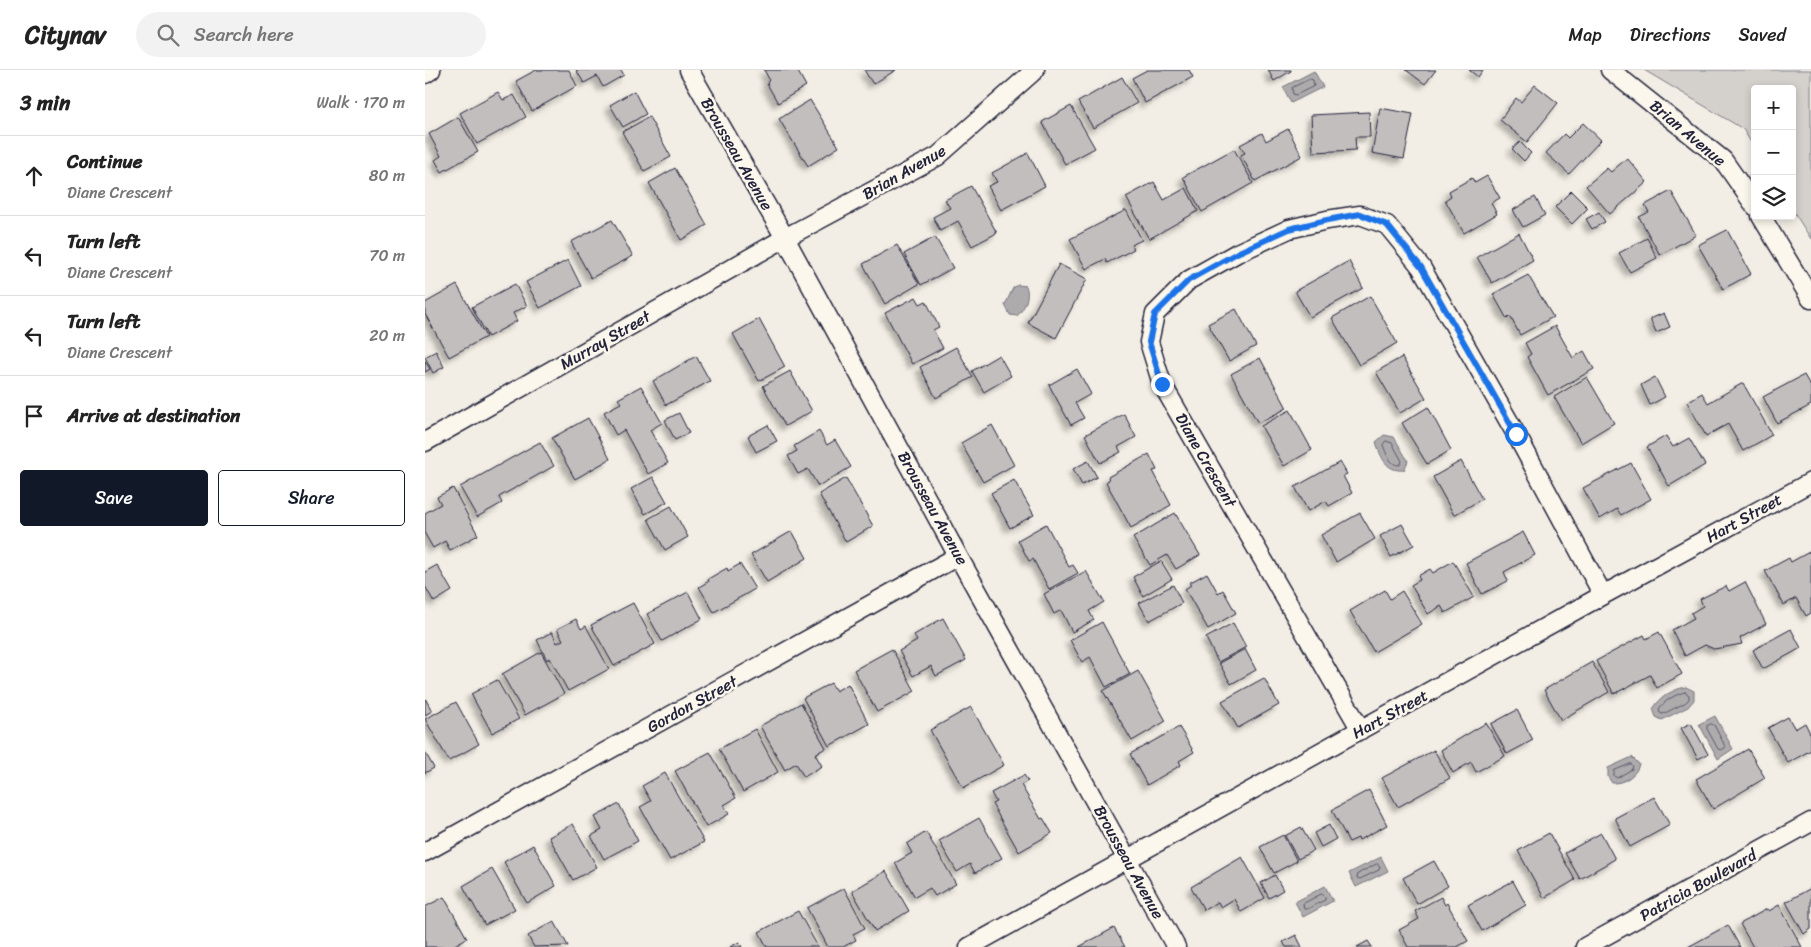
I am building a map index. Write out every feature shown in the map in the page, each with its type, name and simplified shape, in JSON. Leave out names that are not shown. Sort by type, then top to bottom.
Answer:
[{"type":"street","points":[[425,74],[431,70]]},
{"type":"street","name":"Brousseau Avenue","points":[[689,70],[785,238],[958,556],[1176,947]]},
{"type":"street","name":"Brian Avenue","points":[[785,238],[938,156],[1035,70]]},
{"type":"street","name":"Brian Avenue","points":[[1610,70],[1723,160],[1751,200]]},
{"type":"street","name":"Diane Crescent","points":[[1361,730],[1162,384],[1149,342],[1155,314],[1189,280],[1221,262],[1289,229],[1327,220],[1360,214],[1387,225],[1421,267],[1516,434],[1603,595]]},
{"type":"street","points":[[1763,220],[1811,299]]},
{"type":"street","name":"Murray Street","points":[[425,442],[785,238]]},
{"type":"street","name":"Hart Street","points":[[969,947],[1603,595],[1811,482]]},
{"type":"street","name":"Gordon Street","points":[[425,852],[958,556]]},
{"type":"street","name":"Patricia Boulevard","points":[[1585,947],[1811,822]]},
{"type":"shaded area","points":[[1644,70],[1811,70],[1811,239],[1796,215],[1796,85],[1751,85],[1751,142],[1743,129]]},
{"type":"water","points":[[1314,71],[1323,87],[1291,103],[1283,87]]},
{"type":"water","points":[[1018,285],[1026,286],[1026,302],[1017,316],[1010,315],[1005,305],[1013,288]]},
{"type":"water","points":[[1384,435],[1394,437],[1408,461],[1404,470],[1393,469],[1382,458],[1376,442]]},
{"type":"water","points":[[1686,687],[1694,691],[1694,700],[1688,707],[1662,720],[1656,717],[1653,709],[1663,697]]},
{"type":"water","points":[[1715,716],[1733,749],[1718,759],[1699,724]]},
{"type":"water","points":[[1632,757],[1639,764],[1635,772],[1625,780],[1612,783],[1608,777],[1608,768]]},
{"type":"water","points":[[1381,857],[1388,871],[1356,887],[1349,873]]},
{"type":"water","points":[[1325,886],[1333,901],[1303,917],[1295,902]]},
{"type":"building","points":[[536,70],[569,70],[577,86],[532,111],[516,81]]},
{"type":"building","points":[[576,70],[621,70],[624,75],[603,87],[597,76],[584,83]]},
{"type":"building","points":[[764,70],[797,70],[806,86],[778,103],[767,84],[769,79]]},
{"type":"building","points":[[864,70],[896,70],[873,84]]},
{"type":"building","points":[[1147,70],[1189,70],[1193,77],[1145,103],[1132,78]]},
{"type":"building","points":[[1268,70],[1291,70],[1291,71],[1274,81]]},
{"type":"building","points":[[1406,70],[1436,70],[1425,84]]},
{"type":"building","points":[[1469,70],[1483,70],[1478,77]]},
{"type":"building","points":[[1122,77],[1137,103],[1093,128],[1078,102]]},
{"type":"building","points":[[1535,85],[1558,103],[1527,142],[1500,120],[1516,98],[1521,102]]},
{"type":"building","points":[[634,91],[646,114],[623,127],[610,105]]},
{"type":"building","points":[[498,92],[503,100],[514,95],[526,117],[477,144],[460,113]]},
{"type":"building","points":[[810,100],[839,147],[808,166],[779,119]]},
{"type":"building","points":[[1071,106],[1095,148],[1065,164],[1042,122]]},
{"type":"building","points":[[1380,108],[1413,114],[1404,159],[1372,153]]},
{"type":"building","points":[[1369,112],[1370,137],[1355,137],[1356,150],[1313,152],[1311,115]]},
{"type":"building","points":[[458,117],[478,152],[442,172],[435,160],[441,156],[429,134]]},
{"type":"building","points":[[649,117],[671,157],[644,171],[622,132]]},
{"type":"building","points":[[1583,123],[1601,140],[1569,174],[1546,153],[1564,134],[1568,138]]},
{"type":"building","points":[[1288,129],[1302,156],[1255,181],[1241,155],[1245,153],[1240,145],[1262,133],[1266,141]]},
{"type":"building","points":[[1520,142],[1531,153],[1524,161],[1512,149]]},
{"type":"building","points":[[1234,149],[1253,183],[1202,212],[1183,177]]},
{"type":"building","points":[[1028,153],[1045,186],[1001,210],[988,186],[997,182],[992,173]]},
{"type":"building","points":[[1627,158],[1647,182],[1610,214],[1586,186],[1607,168],[1611,172]]},
{"type":"building","points":[[675,168],[707,225],[681,240],[649,183]]},
{"type":"building","points":[[1487,176],[1500,198],[1491,203],[1497,214],[1464,233],[1445,200],[1451,196],[1449,191],[1472,178],[1475,183]]},
{"type":"building","points":[[1154,182],[1164,200],[1186,188],[1198,211],[1149,239],[1126,197]]},
{"type":"building","points":[[971,186],[997,233],[972,246],[958,221],[940,231],[933,217],[950,208],[945,200]]},
{"type":"building","points":[[1571,191],[1588,208],[1572,224],[1555,207]]},
{"type":"building","points":[[1671,191],[1696,235],[1660,255],[1639,217],[1649,212],[1645,205]]},
{"type":"building","points":[[1535,197],[1545,215],[1523,227],[1513,210]]},
{"type":"building","points":[[1126,210],[1142,240],[1131,245],[1134,249],[1107,263],[1105,259],[1086,269],[1070,239]]},
{"type":"building","points":[[1599,212],[1605,222],[1592,229],[1586,219]]},
{"type":"building","points":[[612,220],[633,256],[591,278],[571,242]]},
{"type":"building","points":[[1727,230],[1751,274],[1723,289],[1698,245]]},
{"type":"building","points":[[1519,233],[1533,260],[1492,283],[1477,257]]},
{"type":"building","points":[[935,237],[953,268],[921,285],[904,254]]},
{"type":"building","points":[[1647,238],[1657,258],[1630,272],[1619,253]]},
{"type":"building","points":[[897,245],[919,284],[885,304],[863,264]]},
{"type":"building","points":[[568,260],[581,286],[540,308],[526,282]]},
{"type":"building","points":[[1349,261],[1363,288],[1310,317],[1295,291]]},
{"type":"building","points":[[1059,264],[1087,279],[1056,338],[1028,323]]},
{"type":"building","points":[[1528,275],[1553,317],[1520,335],[1510,316],[1507,319],[1493,294]]},
{"type":"building","points":[[515,284],[527,306],[513,313],[517,321],[488,337],[472,307]]},
{"type":"building","points":[[457,285],[486,337],[449,357],[425,314],[425,303]]},
{"type":"building","points":[[1370,296],[1397,343],[1359,365],[1332,318]]},
{"type":"building","points":[[916,297],[920,304],[926,301],[939,327],[933,330],[943,348],[912,364],[885,313]]},
{"type":"building","points":[[1236,309],[1256,346],[1229,361],[1208,324]]},
{"type":"building","points":[[1664,313],[1670,327],[1656,333],[1650,319]]},
{"type":"building","points":[[759,319],[785,367],[759,381],[733,334]]},
{"type":"building","points":[[1555,326],[1573,358],[1584,351],[1594,369],[1548,395],[1527,357],[1531,354],[1525,343]]},
{"type":"building","points":[[956,347],[973,377],[936,398],[920,367]]},
{"type":"building","points":[[436,351],[444,367],[433,373],[425,357]]},
{"type":"building","points":[[999,355],[1011,376],[984,392],[972,371]]},
{"type":"building","points":[[696,356],[710,381],[666,405],[653,381]]},
{"type":"building","points":[[1402,357],[1426,398],[1400,413],[1376,372]]},
{"type":"building","points":[[1260,358],[1287,408],[1258,423],[1231,374]]},
{"type":"building","points":[[425,361],[430,369],[425,372]]},
{"type":"building","points":[[1077,369],[1091,394],[1075,403],[1084,418],[1071,425],[1049,385]]},
{"type":"building","points":[[790,371],[812,411],[785,426],[763,386]]},
{"type":"building","points":[[1804,375],[1811,387],[1811,405],[1777,423],[1763,397]]},
{"type":"building","points":[[1587,377],[1614,423],[1581,443],[1554,397]]},
{"type":"building","points":[[1655,377],[1665,397],[1650,405],[1641,385]]},
{"type":"building","points":[[1743,383],[1772,435],[1743,451],[1728,424],[1706,436],[1687,402],[1702,393],[1708,403]]},
{"type":"building","points":[[641,386],[662,423],[650,430],[668,463],[648,474],[624,430],[616,435],[604,412],[621,403],[618,399]]},
{"type":"building","points":[[1428,407],[1451,450],[1427,464],[1402,423]]},
{"type":"building","points":[[1290,410],[1312,450],[1284,466],[1261,426]]},
{"type":"building","points":[[679,413],[689,433],[675,440],[665,420]]},
{"type":"building","points":[[1124,414],[1136,437],[1118,447],[1121,452],[1100,463],[1085,435]]},
{"type":"building","points":[[588,418],[610,459],[575,479],[552,438]]},
{"type":"building","points":[[768,425],[777,441],[756,452],[748,436]]},
{"type":"building","points":[[992,425],[1014,465],[983,482],[961,443]]},
{"type":"building","points":[[819,431],[827,445],[835,440],[851,467],[818,486],[808,469],[798,474],[788,456],[797,451],[794,446]]},
{"type":"building","points":[[1666,436],[1673,447],[1689,438],[1705,465],[1669,486],[1647,447]]},
{"type":"building","points":[[540,442],[554,466],[499,497],[502,503],[477,517],[460,487]]},
{"type":"building","points":[[1149,454],[1157,470],[1153,471],[1171,505],[1131,528],[1106,482],[1109,480],[1108,477]]},
{"type":"building","points":[[1088,461],[1097,477],[1082,485],[1073,469]]},
{"type":"building","points":[[1461,461],[1482,499],[1454,515],[1433,477]]},
{"type":"building","points":[[1340,462],[1347,474],[1343,476],[1352,493],[1329,506],[1326,501],[1308,511],[1295,487]]},
{"type":"building","points":[[1631,463],[1651,499],[1621,515],[1617,509],[1600,519],[1583,488]]},
{"type":"building","points":[[653,477],[667,502],[645,514],[631,489]]},
{"type":"building","points":[[846,478],[873,526],[846,542],[819,494]]},
{"type":"building","points":[[1014,480],[1034,515],[1010,528],[991,493]]},
{"type":"building","points":[[453,488],[478,535],[450,550],[445,541],[433,548],[425,534],[425,513],[441,504],[437,497]]},
{"type":"building","points":[[671,506],[688,537],[665,550],[648,519]]},
{"type":"building","points":[[1175,513],[1200,555],[1176,569],[1167,555],[1150,565],[1133,538]]},
{"type":"building","points":[[1360,513],[1375,539],[1336,562],[1321,535]]},
{"type":"building","points":[[1046,524],[1069,567],[1073,565],[1078,573],[1049,589],[1033,559],[1029,561],[1018,540]]},
{"type":"building","points":[[1402,524],[1414,545],[1391,557],[1380,536]]},
{"type":"building","points":[[792,531],[807,558],[767,582],[751,555]]},
{"type":"building","points":[[1523,532],[1535,555],[1504,572],[1508,581],[1482,594],[1466,563]]},
{"type":"building","points":[[1811,551],[1811,613],[1806,616],[1796,598],[1784,605],[1765,571],[1789,558],[1791,562]]},
{"type":"building","points":[[1161,561],[1172,579],[1143,596],[1133,577]]},
{"type":"building","points":[[1453,561],[1474,597],[1445,613],[1441,606],[1428,614],[1411,585],[1420,580],[1418,576],[1430,569],[1433,573]]},
{"type":"building","points":[[740,564],[755,589],[714,612],[699,587],[709,581],[708,579],[727,568],[728,571]]},
{"type":"building","points":[[437,565],[452,591],[434,602],[425,586],[425,572]]},
{"type":"building","points":[[1086,571],[1104,602],[1089,611],[1094,620],[1072,632],[1061,610],[1054,614],[1044,594]]},
{"type":"building","points":[[1207,573],[1218,593],[1223,590],[1236,613],[1208,629],[1185,589],[1191,585],[1189,583]]},
{"type":"building","points":[[1745,582],[1766,624],[1740,638],[1742,644],[1714,649],[1705,645],[1685,656],[1672,630],[1694,618],[1691,613],[1703,606],[1700,599],[1726,586],[1729,591]]},
{"type":"building","points":[[1173,585],[1182,603],[1149,621],[1139,603]]},
{"type":"building","points":[[1385,590],[1390,599],[1402,591],[1422,624],[1374,652],[1350,611]]},
{"type":"building","points":[[688,592],[702,619],[662,641],[647,614]]},
{"type":"building","points":[[633,603],[655,644],[614,666],[591,625]]},
{"type":"building","points":[[943,618],[966,660],[936,676],[931,666],[913,676],[899,651],[917,641],[914,635]]},
{"type":"building","points":[[576,619],[581,629],[586,626],[609,669],[568,691],[550,658],[547,660],[537,640],[552,632],[557,643],[563,640],[557,629]]},
{"type":"building","points":[[1102,622],[1130,674],[1106,687],[1090,657],[1082,662],[1070,640]]},
{"type":"building","points":[[1233,623],[1246,647],[1218,662],[1206,638]]},
{"type":"building","points":[[1791,629],[1801,648],[1763,669],[1753,650]]},
{"type":"building","points":[[1659,632],[1682,674],[1657,688],[1650,675],[1614,694],[1596,661],[1644,635],[1646,639]]},
{"type":"building","points":[[892,649],[915,691],[877,712],[854,670]]},
{"type":"building","points":[[1245,649],[1256,670],[1231,684],[1219,663]]},
{"type":"building","points":[[541,652],[564,694],[525,715],[502,674]]},
{"type":"building","points":[[1592,662],[1609,692],[1561,720],[1544,690]]},
{"type":"building","points":[[1138,671],[1166,721],[1132,741],[1103,691]]},
{"type":"building","points":[[1264,678],[1279,705],[1238,728],[1222,701]]},
{"type":"building","points":[[497,680],[519,719],[492,733],[471,694]]},
{"type":"building","points":[[831,683],[836,691],[848,684],[869,724],[829,746],[803,698]]},
{"type":"building","points":[[425,698],[432,711],[425,715]]},
{"type":"building","points":[[456,702],[479,744],[449,761],[425,719]]},
{"type":"building","points":[[801,703],[826,748],[815,754],[822,766],[804,777],[796,763],[785,770],[760,726]]},
{"type":"building","points":[[971,707],[1004,765],[963,788],[930,730]]},
{"type":"building","points":[[1517,710],[1533,740],[1507,754],[1491,724]]},
{"type":"building","points":[[1788,717],[1795,729],[1805,723],[1811,735],[1811,750],[1788,763],[1768,728]]},
{"type":"building","points":[[1486,723],[1505,756],[1476,772],[1471,762],[1453,773],[1441,750]]},
{"type":"building","points":[[1691,723],[1708,754],[1698,759],[1681,728]]},
{"type":"building","points":[[1179,727],[1194,752],[1179,761],[1181,765],[1147,785],[1130,754]]},
{"type":"building","points":[[755,729],[778,772],[743,792],[719,749]]},
{"type":"building","points":[[1748,749],[1765,778],[1713,809],[1696,779]]},
{"type":"building","points":[[1434,750],[1450,778],[1398,807],[1382,778]]},
{"type":"building","points":[[425,752],[434,768],[425,773]]},
{"type":"building","points":[[710,752],[736,798],[724,805],[729,814],[706,827],[675,771]]},
{"type":"building","points":[[665,773],[704,842],[670,860],[640,807],[651,801],[642,786]]},
{"type":"building","points":[[1024,775],[1028,781],[1021,785],[1041,819],[1043,818],[1052,833],[1019,852],[992,804],[996,802],[991,793]]},
{"type":"building","points":[[1369,790],[1387,825],[1359,840],[1358,838],[1349,842],[1332,810]]},
{"type":"building","points":[[1654,797],[1670,825],[1630,847],[1615,818]]},
{"type":"building","points":[[619,804],[638,841],[604,859],[591,836],[602,830],[595,817]]},
{"type":"building","points":[[979,818],[1002,858],[975,873],[970,864],[957,872],[939,841]]},
{"type":"building","points":[[573,824],[597,867],[573,880],[549,837]]},
{"type":"building","points":[[1329,825],[1336,839],[1321,847],[1314,833]]},
{"type":"building","points":[[1301,827],[1314,850],[1298,859],[1285,836]]},
{"type":"building","points":[[926,832],[956,884],[935,896],[930,888],[915,897],[895,863],[912,853],[907,844]]},
{"type":"building","points":[[1549,833],[1575,880],[1544,898],[1518,851]]},
{"type":"building","points":[[1601,833],[1615,859],[1580,879],[1565,853]]},
{"type":"building","points":[[1283,835],[1297,861],[1274,873],[1260,847]]},
{"type":"building","points":[[533,845],[556,886],[527,903],[504,862]]},
{"type":"building","points":[[1242,857],[1265,898],[1241,912],[1234,899],[1221,907],[1218,902],[1204,910],[1191,887]]},
{"type":"building","points":[[1434,861],[1448,886],[1417,904],[1403,878]]},
{"type":"building","points":[[492,869],[515,909],[485,925],[463,886]]},
{"type":"building","points":[[886,871],[909,911],[875,931],[852,891]]},
{"type":"building","points":[[1275,875],[1283,890],[1269,898],[1261,883]]},
{"type":"building","points":[[1513,881],[1526,905],[1482,931],[1468,905]]},
{"type":"building","points":[[844,888],[865,928],[853,934],[856,940],[843,947],[828,947],[807,908]]},
{"type":"building","points":[[1811,888],[1811,929],[1804,934],[1786,902]]},
{"type":"building","points":[[444,897],[467,938],[451,947],[425,947],[425,907]]},
{"type":"building","points":[[1441,897],[1445,905],[1447,903],[1468,941],[1457,947],[1408,947],[1399,930],[1419,919],[1415,911]]},
{"type":"building","points":[[1779,905],[1802,947],[1753,947],[1740,924],[1767,909],[1769,911]]},
{"type":"building","points":[[798,911],[818,947],[767,947],[759,932]]},
{"type":"building","points":[[554,921],[568,946],[534,947],[528,936]]},
{"type":"building","points":[[1728,925],[1740,947],[1688,947]]},
{"type":"building","points":[[1114,928],[1125,947],[1079,947]]},
{"type":"building","points":[[1296,935],[1302,947],[1286,947],[1283,942]]},
{"type":"building","points":[[1368,941],[1372,947],[1357,947]]},
{"type":"building","points":[[739,942],[742,947],[730,947]]},
{"type":"route","points":[[1162,384],[1149,342],[1155,314],[1189,280],[1237,253],[1289,229],[1360,214],[1387,225],[1421,267],[1516,434]]}]
